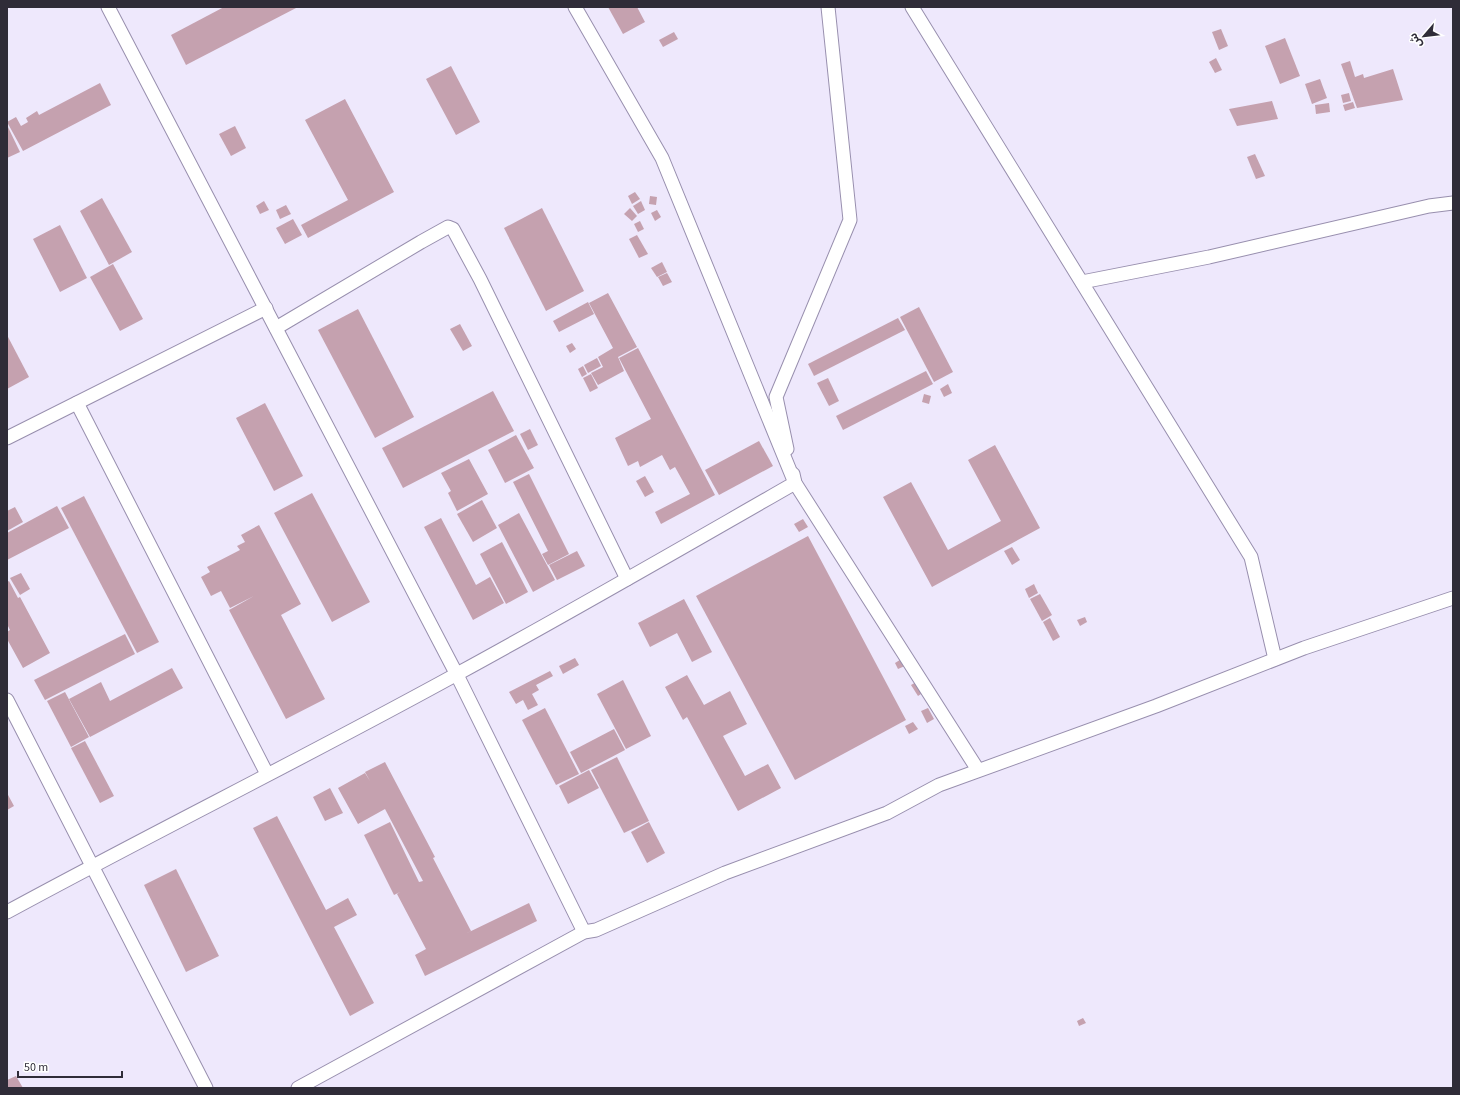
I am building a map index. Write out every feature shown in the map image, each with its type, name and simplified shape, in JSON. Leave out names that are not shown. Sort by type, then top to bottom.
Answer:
[{"type":"street","points":[[108,7],[457,675],[584,932]]},
{"type":"street","points":[[574,7],[662,158],[794,483],[978,770]]},
{"type":"street","points":[[794,483],[776,397],[850,220],[828,7]]},
{"type":"street","points":[[912,7],[1251,558],[1275,659]]},
{"type":"street","points":[[1082,282],[1209,257],[1429,206],[1453,203]]},
{"type":"street","points":[[276,328],[421,242],[448,227],[453,229],[480,279],[627,580]]},
{"type":"street","points":[[7,438],[266,308]]},
{"type":"street","points":[[77,403],[268,774]]},
{"type":"street","points":[[7,912],[457,675],[627,580],[794,483]]},
{"type":"street","points":[[298,1088],[584,932],[596,930],[725,872],[887,813],[938,785],[1156,706],[1304,648],[1453,598]]},
{"type":"street","points":[[7,700],[206,1088]]},
{"type":"building","points":[[224,7],[298,7],[186,65],[171,35]]},
{"type":"building","points":[[608,7],[637,7],[645,22],[623,34]]},
{"type":"building","points":[[1221,29],[1228,46],[1219,50],[1212,32]]},
{"type":"building","points":[[674,32],[678,39],[663,47],[659,40]]},
{"type":"building","points":[[1285,38],[1300,76],[1280,84],[1265,46]]},
{"type":"building","points":[[1216,58],[1222,70],[1215,73],[1209,62]]},
{"type":"building","points":[[1350,61],[1355,77],[1363,74],[1364,78],[1393,69],[1403,100],[1357,108],[1341,64]]},
{"type":"building","points":[[451,66],[480,122],[456,135],[426,79]]},
{"type":"building","points":[[1320,79],[1327,98],[1312,104],[1305,84]]},
{"type":"building","points":[[100,83],[111,105],[23,151],[7,122],[16,117],[21,126],[28,122],[26,118],[37,111],[39,115]]},
{"type":"building","points":[[1349,93],[1351,101],[1343,103],[1341,95]]},
{"type":"building","points":[[345,99],[394,192],[308,238],[301,225],[348,200],[305,120]]},
{"type":"building","points":[[1272,101],[1278,119],[1237,126],[1229,109]]},
{"type":"building","points":[[1353,102],[1355,108],[1345,111],[1343,105]]},
{"type":"building","points":[[1329,103],[1330,112],[1316,114],[1315,105]]},
{"type":"building","points":[[7,125],[20,152],[7,158]]},
{"type":"building","points":[[235,126],[246,148],[231,156],[219,134]]},
{"type":"building","points":[[1255,154],[1265,176],[1256,179],[1247,157]]},
{"type":"building","points":[[635,192],[640,199],[632,204],[628,196]]},
{"type":"building","points":[[650,196],[657,197],[656,205],[649,204]]},
{"type":"building","points":[[102,198],[132,252],[109,265],[80,211]]},
{"type":"building","points":[[264,201],[269,210],[260,214],[256,206]]},
{"type":"building","points":[[641,201],[645,210],[638,214],[633,206]]},
{"type":"building","points":[[286,205],[291,214],[280,219],[276,210]]},
{"type":"building","points":[[542,208],[584,291],[546,311],[504,228]]},
{"type":"building","points":[[630,208],[637,216],[632,221],[624,214]]},
{"type":"building","points":[[657,210],[661,217],[655,221],[651,213]]},
{"type":"building","points":[[293,219],[302,235],[285,244],[276,228]]},
{"type":"building","points":[[640,221],[644,229],[638,232],[634,224]]},
{"type":"building","points":[[60,225],[87,278],[60,292],[33,239]]},
{"type":"building","points":[[637,235],[648,254],[639,258],[629,239]]},
{"type":"building","points":[[662,262],[667,272],[657,277],[651,268]]},
{"type":"building","points":[[113,264],[143,319],[120,331],[90,277]]},
{"type":"building","points":[[667,273],[672,282],[663,286],[658,277]]},
{"type":"building","points":[[608,293],[637,347],[618,357],[624,371],[598,385],[591,373],[603,367],[598,357],[613,348],[589,303]]},
{"type":"building","points":[[588,302],[594,314],[559,332],[553,321]]},
{"type":"building","points":[[919,307],[953,372],[934,382],[900,317]]},
{"type":"building","points":[[358,309],[414,417],[375,438],[318,330]]},
{"type":"building","points":[[898,318],[905,330],[814,376],[808,364]]},
{"type":"building","points":[[460,324],[472,346],[463,351],[450,329]]},
{"type":"building","points":[[7,335],[29,377],[7,389]]},
{"type":"building","points":[[572,343],[576,349],[570,353],[566,346]]},
{"type":"building","points":[[638,348],[715,495],[661,524],[655,512],[690,494],[675,467],[670,470],[662,455],[640,467],[638,461],[628,466],[615,438],[651,419],[619,358]]},
{"type":"building","points":[[597,358],[601,366],[588,373],[584,365]]},
{"type":"building","points":[[583,366],[587,374],[582,377],[578,369]]},
{"type":"building","points":[[926,371],[933,384],[843,430],[836,416]]},
{"type":"building","points":[[591,374],[598,388],[590,392],[583,378]]},
{"type":"building","points":[[828,378],[839,401],[829,406],[817,383]]},
{"type":"building","points":[[948,384],[952,393],[944,397],[940,389]]},
{"type":"building","points":[[493,391],[514,431],[403,488],[382,448]]},
{"type":"building","points":[[924,394],[931,396],[929,404],[922,402]]},
{"type":"building","points":[[265,403],[303,476],[274,491],[236,418]]},
{"type":"building","points":[[530,429],[538,445],[528,450],[520,434]]},
{"type":"building","points":[[516,435],[534,468],[505,483],[488,450]]},
{"type":"building","points":[[759,441],[773,466],[719,495],[705,470]]},
{"type":"building","points":[[995,445],[1040,528],[932,587],[883,497],[911,482],[948,550],[1001,521],[968,460]]},
{"type":"building","points":[[469,459],[488,494],[457,511],[448,493],[451,491],[441,473]]},
{"type":"building","points":[[529,474],[569,554],[548,565],[542,554],[548,551],[513,482]]},
{"type":"building","points":[[645,476],[654,492],[645,497],[636,481]]},
{"type":"building","points":[[312,493],[370,602],[332,622],[274,513]]},
{"type":"building","points":[[84,496],[159,642],[137,653],[61,508]]},
{"type":"building","points":[[482,500],[497,528],[473,542],[457,514]]},
{"type":"building","points":[[57,506],[69,528],[7,560],[7,533]]},
{"type":"building","points":[[15,507],[23,522],[7,531],[7,511]]},
{"type":"building","points":[[519,513],[555,580],[533,592],[498,525]]},
{"type":"building","points":[[441,518],[476,585],[490,577],[504,603],[473,620],[424,527]]},
{"type":"building","points":[[803,519],[808,527],[799,532],[794,524]]},
{"type":"building","points":[[259,525],[301,604],[281,615],[325,699],[286,719],[229,610],[254,596],[230,608],[221,591],[211,596],[201,577],[210,572],[207,567],[240,550],[237,546],[245,542],[241,535]]},
{"type":"building","points":[[808,536],[906,720],[795,780],[696,596]]},
{"type":"building","points":[[502,542],[528,592],[506,604],[480,554]]},
{"type":"building","points":[[1012,547],[1020,560],[1012,565],[1004,551]]},
{"type":"building","points":[[577,551],[585,566],[557,580],[549,565]]},
{"type":"building","points":[[21,573],[30,589],[20,595],[10,578]]},
{"type":"building","points":[[9,581],[18,598],[20,597],[50,653],[23,668],[7,639],[7,632],[10,630],[7,624],[7,582]]},
{"type":"building","points":[[1034,584],[1038,593],[1029,598],[1025,589]]},
{"type":"building","points":[[1040,594],[1052,615],[1042,621],[1030,599]]},
{"type":"building","points":[[684,599],[712,652],[692,662],[677,633],[650,647],[638,623]]},
{"type":"building","points":[[1085,617],[1087,622],[1080,626],[1077,620]]},
{"type":"building","points":[[1050,618],[1060,637],[1053,641],[1043,622]]},
{"type":"building","points":[[125,634],[135,654],[45,700],[34,680]]},
{"type":"building","points":[[575,658],[579,665],[563,674],[559,666]]},
{"type":"building","points":[[903,658],[907,665],[898,669],[895,663]]},
{"type":"building","points":[[172,668],[183,688],[90,737],[69,699],[101,682],[110,701]]},
{"type":"building","points":[[550,671],[553,676],[536,685],[539,690],[532,694],[538,705],[528,710],[523,700],[516,704],[509,692]]},
{"type":"building","points":[[687,675],[704,705],[730,691],[747,724],[723,736],[745,776],[768,764],[781,788],[738,811],[687,717],[683,720],[665,687]]},
{"type":"building","points":[[623,680],[651,736],[626,749],[597,694]]},
{"type":"building","points":[[918,681],[924,692],[918,696],[911,685]]},
{"type":"building","points":[[65,692],[89,737],[71,747],[47,701]]},
{"type":"building","points":[[545,708],[579,774],[556,785],[522,720]]},
{"type":"building","points":[[928,708],[934,719],[927,723],[921,711]]},
{"type":"building","points":[[913,722],[918,729],[909,734],[905,726]]},
{"type":"building","points":[[614,729],[625,750],[581,773],[570,752]]},
{"type":"building","points":[[85,741],[114,796],[100,803],[71,748]]},
{"type":"building","points":[[617,757],[649,821],[624,833],[591,770]]},
{"type":"building","points":[[385,762],[435,857],[433,858],[471,931],[465,934],[529,903],[537,921],[425,976],[415,955],[426,949],[397,894],[400,892],[394,895],[364,835],[390,822],[419,882],[423,881],[385,809],[358,824],[338,788],[365,773],[370,781],[365,772]]},
{"type":"building","points":[[589,770],[599,788],[568,804],[559,786]]},
{"type":"building","points":[[330,788],[343,813],[325,821],[313,797]]},
{"type":"building","points":[[7,793],[14,806],[7,810]]},
{"type":"building","points":[[277,816],[326,910],[348,898],[357,915],[334,927],[374,1003],[350,1016],[253,828]]},
{"type":"building","points":[[649,822],[665,853],[647,863],[631,832]]},
{"type":"building","points":[[176,869],[219,956],[186,972],[144,885]]},
{"type":"building","points":[[1083,1018],[1086,1023],[1079,1026],[1077,1021]]},
{"type":"building","points":[[16,1076],[23,1088],[7,1088],[7,1080]]}]
